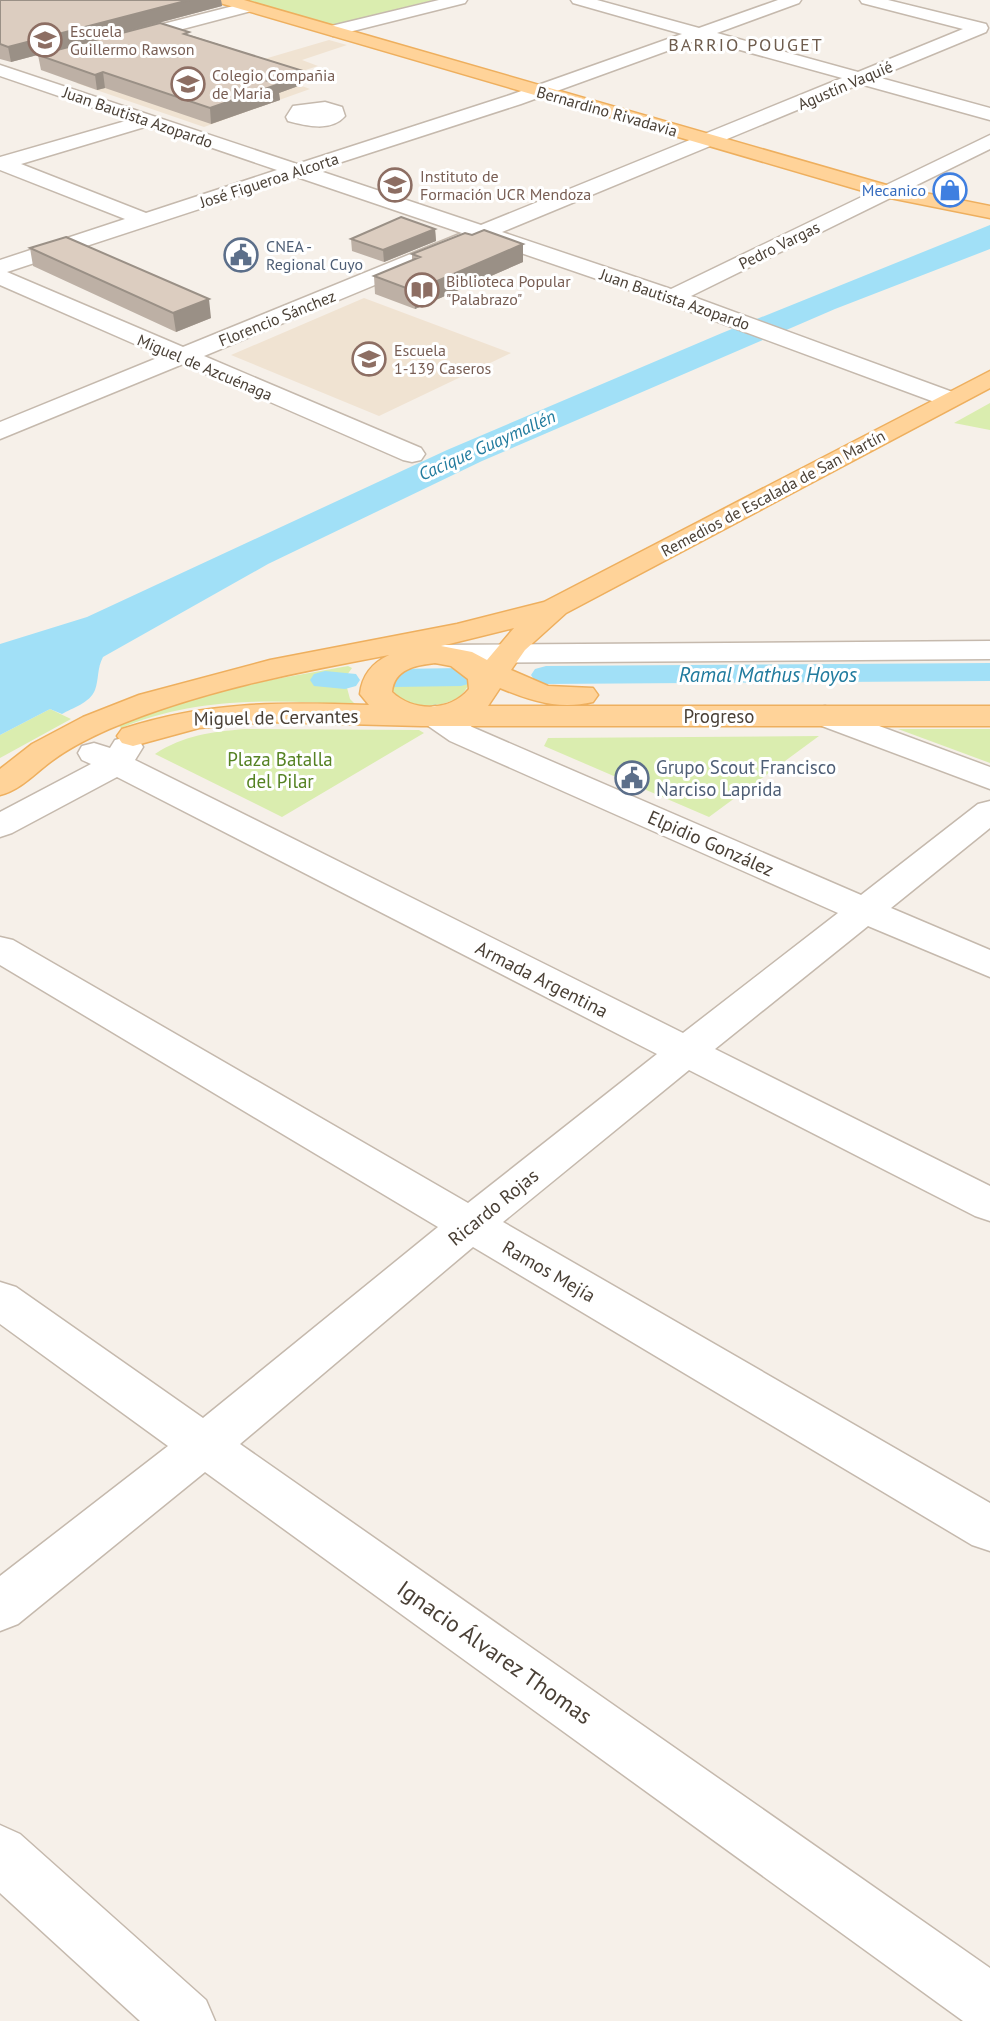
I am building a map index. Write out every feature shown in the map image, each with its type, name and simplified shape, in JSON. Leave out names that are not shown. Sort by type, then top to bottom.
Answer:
[{"type":"main road","name":"Bernardino Rivadavia","points":[[226,0],[887,192],[990,212]]},
{"type":"main road","name":"Remedios de Escalada de San Martín","points":[[205,685],[284,667],[429,651],[555,607],[990,378]]},
{"type":"main road","name":"Remedios de Escalada de San Martín","points":[[435,716],[473,705],[481,698],[488,668],[555,607]]},
{"type":"main road","points":[[284,667],[429,651]]},
{"type":"main road","points":[[429,651],[383,669],[376,678],[374,687],[377,695],[392,709],[435,716]]},
{"type":"main road","name":"Progreso","points":[[429,651],[488,668],[543,695],[990,698]]},
{"type":"main road","name":"Miguel de Cervantes","points":[[0,786],[40,753],[98,724],[146,703],[205,685]]},
{"type":"main road","name":"Miguel de Cervantes","points":[[0,786],[114,751],[167,724],[207,716],[435,716]]},
{"type":"main road","name":"Progreso","points":[[435,716],[990,716]]},
{"type":"street","points":[[333,31],[459,0]]},
{"type":"street","points":[[579,0],[990,114]]},
{"type":"street","name":"José Figueroa Alcorta","points":[[0,267],[538,92],[793,0]]},
{"type":"street","name":"Agustín Vaquié","points":[[710,141],[980,28],[869,0]]},
{"type":"street","points":[[107,44],[248,7]]},
{"type":"street","points":[[1,72],[29,65]]},
{"type":"street","name":"Juan Bautista Azopardo","points":[[1,72],[778,334],[949,399]]},
{"type":"street","points":[[333,118],[394,139]]},
{"type":"street","points":[[1,163],[148,120]]},
{"type":"street","name":"Florencio Sánchez","points":[[0,432],[710,141]]},
{"type":"street","name":"Pedro Vargas","points":[[672,298],[990,141]]},
{"type":"street","points":[[1,163],[146,220]]},
{"type":"street","name":"Miguel de Azcuénaga","points":[[0,278],[412,454]]},
{"type":"street","points":[[528,630],[529,639],[540,646],[582,655]]},
{"type":"street","points":[[488,668],[582,655],[990,650]]},
{"type":"street","name":"Elpidio González","points":[[435,716],[461,734],[990,965]]},
{"type":"street","points":[[825,716],[990,779]]},
{"type":"street","name":"Miguel de Cervantes","points":[[0,826],[114,751]]},
{"type":"street","name":"Armada Argentina","points":[[114,751],[685,1052],[990,1205]]},
{"type":"street","name":"Ricardo Rojas","points":[[0,1606],[204,1445],[685,1052],[867,911],[990,811]]},
{"type":"street","name":"Ramos Mejía","points":[[0,949],[990,1529]]},
{"type":"street","name":"Ignacio Álvarez Thomas","points":[[0,1300],[990,2004]]},
{"type":"street","points":[[0,1854],[185,2021]]},
{"type":"shaded area","name":"Colegio Compañia de Maria","points":[[329,40],[347,45],[302,60],[318,66],[281,78],[310,89],[204,127],[76,83],[198,53],[240,66]]},
{"type":"shaded area","name":"Escuela 1-139 Caseros","points":[[364,298],[511,353],[379,416],[231,355]]},
{"type":"green space","points":[[245,0],[434,0],[332,25]]},
{"type":"green space","points":[[990,403],[990,430],[954,423]]},
{"type":"green space","points":[[348,666],[352,668],[347,675],[325,676],[327,684],[346,684],[350,699],[355,704],[352,705],[264,701],[235,703],[177,710],[121,728],[117,724],[202,696]]},
{"type":"green space","points":[[469,682],[464,692],[455,699],[430,705],[404,700],[395,693],[390,683]]},
{"type":"green space","points":[[50,709],[71,719],[0,758],[0,735]]},
{"type":"green space","name":"Plaza Batalla del Pilar","points":[[245,729],[419,730],[424,733],[282,817],[155,754],[177,742],[198,736]]},
{"type":"green space","points":[[898,729],[990,729],[990,763]]},
{"type":"green space","points":[[819,736],[709,817],[544,746],[548,738]]},
{"type":"water","name":"Cacique Guaymallén","points":[[990,225],[990,249],[835,309],[482,461],[268,564],[103,657],[93,695],[85,702],[62,714],[50,709],[0,735],[0,644],[87,617],[447,450],[722,333]]},
{"type":"building","name":"Escuela Guillermo Rawson","points":[[0,0],[189,0],[8,47],[0,44]]},
{"type":"building","points":[[160,23],[189,32],[184,34],[300,70],[268,81],[279,84],[210,108],[103,72],[95,75],[38,55]]},
{"type":"building","points":[[401,217],[435,229],[383,250],[351,239]]},
{"type":"building","points":[[484,230],[523,244],[414,291],[374,276],[420,257],[412,254],[465,233],[472,235]]},
{"type":"building","points":[[66,237],[209,299],[173,313],[30,248]]},
{"type":"waterway","name":"Ramal Mathus Hoyos","points":[[546,675],[990,672]]},
{"type":"waterway","name":"Ramal Mathus Hoyos","points":[[394,678],[461,677]]},
{"type":"waterway","name":"Ramal Mathus Hoyos","points":[[325,680],[345,680]]},
{"type":"place","name":"Escuela Guillermo Rawson","points":[[45,40]]},
{"type":"place","name":"Colegio Compañia de Maria","points":[[188,84]]},
{"type":"place","name":"Instituto de Formación UCR Mendoza","points":[[395,185]]},
{"type":"place","name":"Mecanico","points":[[950,190]]},
{"type":"place","name":"CNEA - Regional Cuyo","points":[[241,255]]},
{"type":"place","name":"Biblioteca Popular \"Palabrazo\"","points":[[422,290]]},
{"type":"place","name":"Escuela 1-139 Caseros","points":[[369,359]]},
{"type":"place","name":"Grupo Scout Francisco Narciso Laprida","points":[[632,778]]},
{"type":"district","name":"BARRIO POUGET","points":[[746,44]]}]
